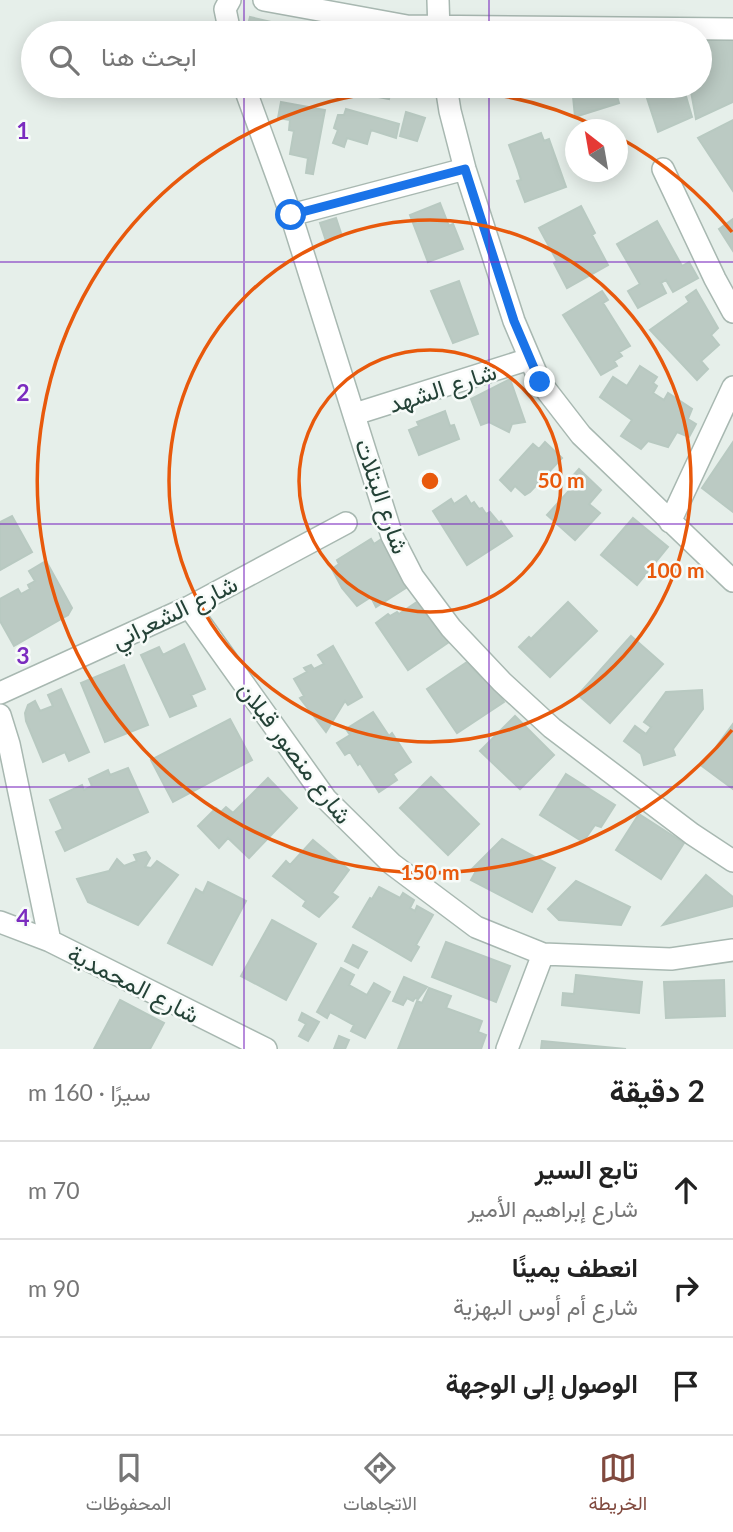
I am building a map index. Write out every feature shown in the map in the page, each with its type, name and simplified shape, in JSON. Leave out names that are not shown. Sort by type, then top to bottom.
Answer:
[{"type":"street","points":[[264,0],[380,21]]},
{"type":"street","points":[[438,0],[439,21]]},
{"type":"street","points":[[228,21],[225,9],[229,1]]},
{"type":"street","points":[[712,29],[733,29]]},
{"type":"street","name":"شارع البتلات","points":[[248,98],[291,215],[392,536],[413,577],[451,628],[502,682],[552,728],[692,834],[733,861]]},
{"type":"street","points":[[448,98],[465,169],[514,321],[540,382],[582,435],[733,581]]},
{"type":"street","points":[[291,215],[465,169]]},
{"type":"street","points":[[663,169],[733,312]]},
{"type":"street","name":"شارع الشهد","points":[[355,414],[529,359]]},
{"type":"street","points":[[670,523],[733,387]]},
{"type":"street","name":"شارع الشعراني","points":[[0,694],[189,607],[346,523]]},
{"type":"street","name":"شارع منصور قبلان","points":[[189,607],[326,799],[357,831],[431,896],[476,927],[543,954],[671,959],[733,950]]},
{"type":"street","points":[[0,715],[9,744],[50,941]]},
{"type":"street","name":"شارع المحمدية","points":[[0,922],[50,941],[266,1049]]},
{"type":"street","points":[[507,1049],[543,954]]},
{"type":"building","points":[[250,17],[267,21],[249,21]]},
{"type":"building","points":[[733,37],[733,102],[696,119],[692,98],[712,98],[713,38]]},
{"type":"building","points":[[573,98],[618,98],[619,103],[575,117]]},
{"type":"building","points":[[647,98],[686,98],[692,117],[658,132]]},
{"type":"building","points":[[281,102],[325,110],[313,174],[306,173],[308,158],[290,154],[294,131],[289,130],[290,120],[278,118]]},
{"type":"building","points":[[346,109],[399,124],[396,138],[371,130],[367,144],[347,138],[344,147],[333,143],[338,130],[334,128],[338,115],[344,115]]},
{"type":"building","points":[[406,112],[425,118],[417,141],[400,136]]},
{"type":"building","points":[[733,120],[733,191],[698,138]]},
{"type":"building","points":[[541,133],[544,141],[549,139],[566,187],[525,202],[509,145]]},
{"type":"building","points":[[440,203],[449,226],[453,224],[463,249],[428,262],[410,215]]},
{"type":"building","points":[[581,206],[608,265],[567,288],[554,263],[557,261],[539,228]]},
{"type":"building","points":[[336,218],[342,236],[326,241],[320,223]]},
{"type":"building","points":[[733,219],[733,251],[719,229]]},
{"type":"building","points":[[657,221],[682,266],[689,262],[698,278],[673,292],[666,280],[661,283],[666,293],[638,308],[628,291],[640,284],[617,244]]},
{"type":"building","points":[[459,281],[478,334],[453,343],[431,291]]},
{"type":"building","points":[[696,290],[718,328],[711,335],[719,345],[701,361],[708,369],[697,380],[650,330],[689,302],[686,297]]},
{"type":"building","points":[[602,291],[608,300],[603,303],[630,346],[619,352],[622,356],[614,361],[617,366],[601,375],[563,315]]},
{"type":"building","points":[[640,366],[657,377],[653,383],[657,386],[653,393],[664,400],[668,393],[692,409],[688,419],[696,424],[689,437],[677,432],[668,447],[648,441],[641,449],[621,436],[632,420],[600,397],[613,377],[627,386]]},
{"type":"building","points":[[510,379],[525,422],[512,424],[509,432],[489,422],[481,425],[471,399]]},
{"type":"building","points":[[445,411],[450,426],[454,425],[459,439],[419,455],[409,430],[419,426],[417,422]]},
{"type":"building","points":[[545,442],[562,458],[530,492],[525,495],[515,486],[511,491],[500,480],[533,444],[539,449]]},
{"type":"building","points":[[733,442],[733,512],[702,488]]},
{"type":"building","points":[[579,469],[601,490],[589,504],[600,513],[575,540],[547,515],[575,484],[570,479]]},
{"type":"building","points":[[466,496],[471,504],[474,502],[486,514],[490,512],[499,523],[501,521],[512,536],[467,565],[433,511],[451,499],[454,504]]},
{"type":"building","points":[[12,516],[32,552],[0,570],[0,522]]},
{"type":"building","points":[[633,518],[668,547],[637,585],[601,555]]},
{"type":"building","points":[[383,538],[409,586],[376,607],[371,597],[357,606],[342,588],[332,569],[339,564],[337,560],[371,539],[374,544]]},
{"type":"building","points":[[46,561],[72,608],[68,615],[14,646],[0,621],[0,599],[18,589],[21,594],[30,589],[28,585],[35,581],[29,571]]},
{"type":"building","points":[[420,600],[449,642],[408,670],[376,623],[388,614],[399,614]]},
{"type":"building","points":[[568,602],[597,631],[550,677],[519,647],[529,637],[531,639]]},
{"type":"building","points":[[631,636],[663,664],[610,723],[578,695]]},
{"type":"building","points":[[184,644],[205,689],[191,695],[196,706],[170,717],[141,655],[159,647],[163,655]]},
{"type":"building","points":[[333,646],[362,697],[348,705],[345,701],[326,732],[300,698],[304,696],[294,679],[307,672],[304,668],[311,665],[314,669],[324,664],[318,655]]},
{"type":"building","points":[[467,662],[481,678],[486,675],[504,702],[457,733],[427,689]]},
{"type":"building","points":[[124,665],[148,725],[105,742],[81,683]]},
{"type":"building","points":[[61,689],[89,752],[69,761],[65,752],[43,762],[25,713],[28,705],[35,701],[40,711],[53,706],[48,695]]},
{"type":"building","points":[[702,690],[703,709],[673,749],[675,755],[644,765],[641,754],[624,741],[635,726],[646,734],[651,727],[644,722],[666,692]]},
{"type":"building","points":[[373,712],[389,736],[392,733],[411,762],[393,774],[397,780],[379,792],[360,763],[358,765],[350,752],[345,755],[337,743],[350,735],[346,729]]},
{"type":"building","points":[[515,716],[554,755],[520,789],[480,751]]},
{"type":"building","points":[[230,719],[252,760],[173,802],[151,760]]},
{"type":"building","points":[[733,724],[733,789],[702,766]]},
{"type":"building","points":[[128,768],[148,812],[65,851],[56,832],[63,829],[50,800],[82,785],[84,790],[92,786],[89,779],[108,770],[110,775]]},
{"type":"building","points":[[566,774],[615,805],[601,827],[595,825],[583,842],[540,815]]},
{"type":"building","points":[[431,777],[479,824],[448,855],[400,808]]},
{"type":"building","points":[[268,778],[297,808],[249,858],[228,838],[219,848],[198,826],[216,808],[221,812],[226,807],[233,813]]},
{"type":"building","points":[[639,814],[684,843],[661,879],[616,850]]},
{"type":"building","points":[[502,839],[555,868],[532,912],[471,880],[476,871],[472,869]]},
{"type":"building","points":[[313,840],[349,870],[332,893],[338,897],[319,917],[303,906],[306,901],[273,876],[286,861],[290,865]]},
{"type":"building","points":[[146,852],[150,858],[145,867],[151,868],[157,861],[178,875],[138,925],[88,902],[77,879],[109,871],[117,859],[124,866],[137,861],[134,855]]},
{"type":"building","points":[[706,875],[733,897],[733,906],[663,925]]},
{"type":"building","points":[[576,881],[630,907],[621,925],[559,920],[548,909]]},
{"type":"building","points":[[208,882],[246,901],[212,965],[168,943],[196,889],[203,893]]},
{"type":"building","points":[[379,887],[400,898],[403,893],[414,900],[410,908],[415,911],[417,906],[433,915],[416,945],[419,947],[411,961],[353,927]]},
{"type":"building","points":[[272,920],[316,944],[286,1000],[241,976]]},
{"type":"building","points":[[446,942],[510,966],[496,1002],[432,977]]},
{"type":"building","points":[[353,945],[367,952],[358,968],[345,961]]},
{"type":"building","points":[[341,968],[354,975],[349,985],[367,995],[374,983],[390,992],[365,1038],[351,1031],[354,1025],[330,1012],[327,1018],[317,1012]]},
{"type":"building","points":[[576,975],[642,982],[639,1013],[562,1005],[563,993],[574,994]]},
{"type":"building","points":[[404,977],[427,987],[418,999],[413,1001],[407,998],[403,1005],[393,1001]]},
{"type":"building","points":[[724,980],[725,1016],[666,1018],[664,982]]},
{"type":"building","points":[[429,988],[451,996],[446,1008],[482,1021],[478,1032],[486,1035],[481,1049],[398,1049],[417,1001],[422,1003]]},
{"type":"building","points":[[120,1000],[164,1023],[150,1049],[94,1049]]},
{"type":"building","points":[[302,1013],[319,1022],[308,1041],[299,1036],[306,1024],[299,1020]]},
{"type":"building","points":[[339,1036],[349,1040],[345,1049],[334,1049]]},
{"type":"building","points":[[542,1041],[626,1049],[541,1049]]},
{"type":"route","points":[[291,215],[465,169],[514,321],[540,382]]}]
